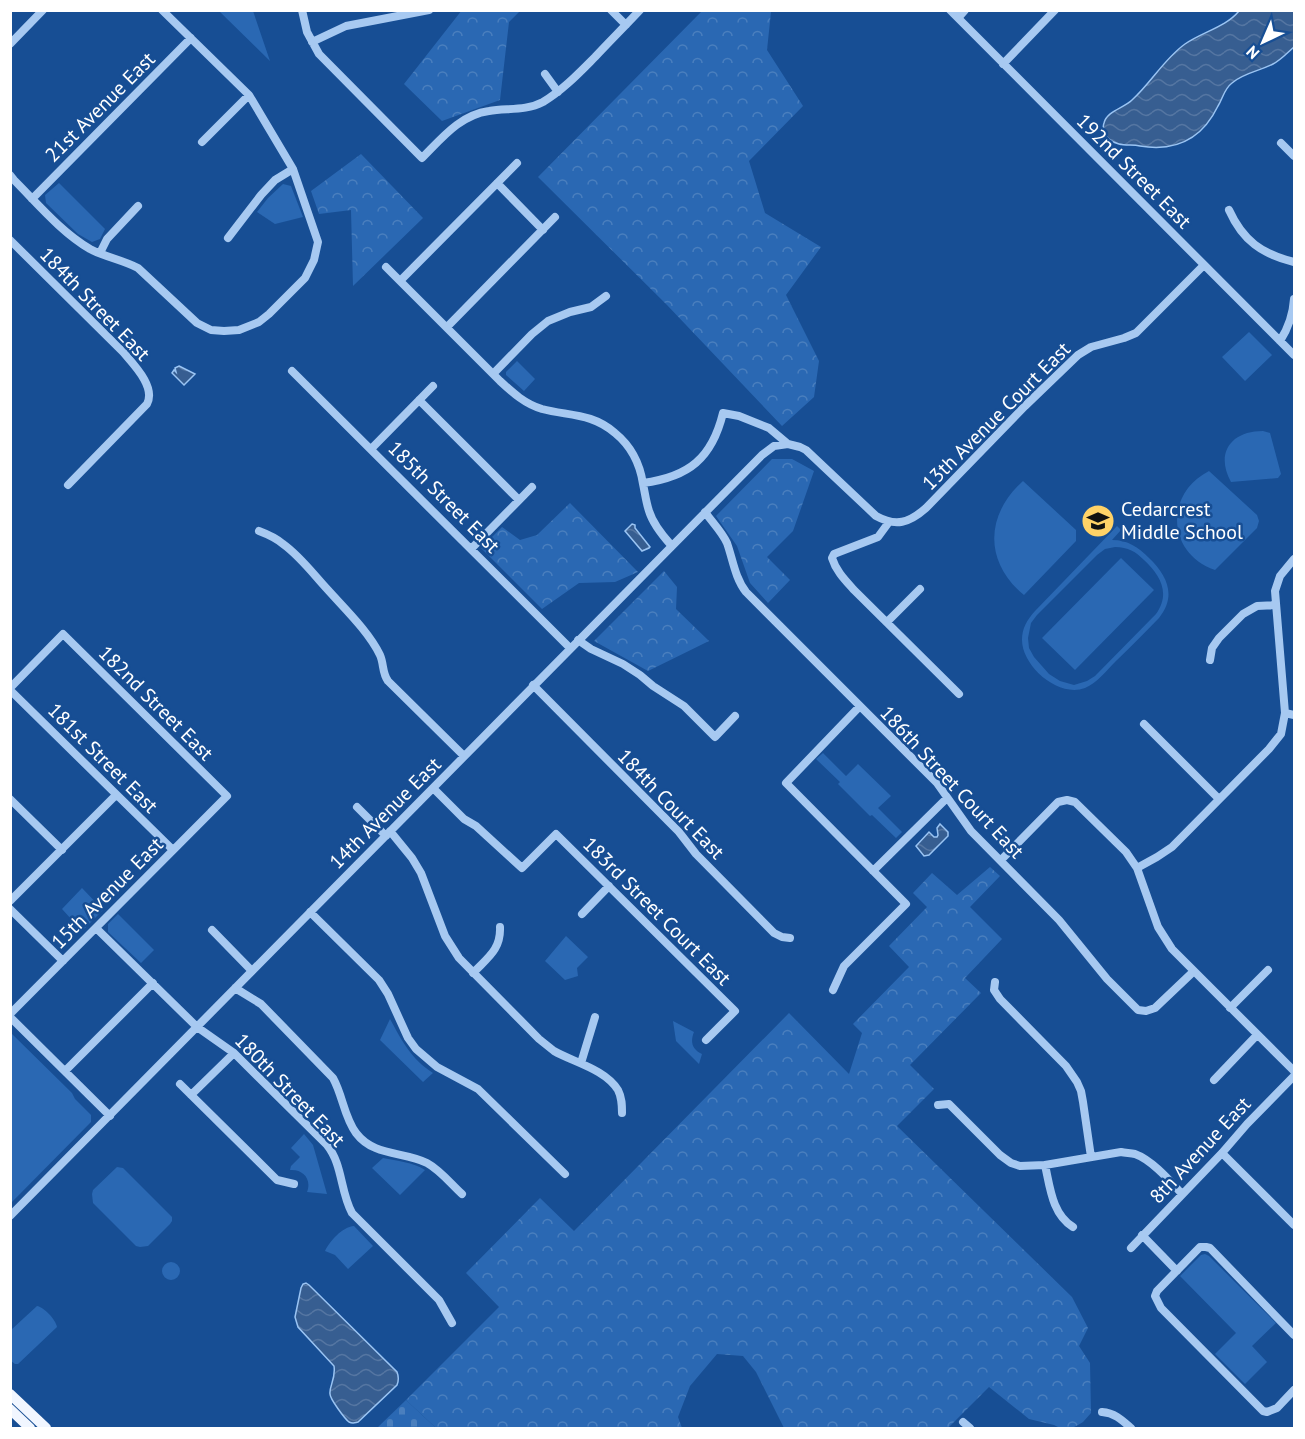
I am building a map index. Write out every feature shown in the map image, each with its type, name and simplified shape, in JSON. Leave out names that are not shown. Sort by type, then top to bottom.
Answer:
[{"type":"main road","points":[[11,1394],[46,1428]]},
{"type":"main road","points":[[10,1409],[30,1428]]},
{"type":"street","points":[[10,44],[43,10]]},
{"type":"street","points":[[10,175],[59,226],[76,240],[99,253],[138,268],[197,323],[211,330],[245,328],[259,322],[305,278],[315,260],[318,243],[293,169],[249,95],[162,10]]},
{"type":"street","points":[[302,10],[307,32],[318,54],[422,158],[454,127],[469,117],[487,111],[525,108],[540,104],[558,92],[640,10]]},
{"type":"street","points":[[312,42],[346,26],[429,10]]},
{"type":"street","points":[[611,10],[626,25]]},
{"type":"street","name":"192nd Street East","points":[[950,10],[1294,355]]},
{"type":"street","points":[[958,18],[965,10]]},
{"type":"street","points":[[1003,64],[1054,10]]},
{"type":"street","name":"21st Avenue East","points":[[32,199],[191,38]]},
{"type":"street","points":[[545,74],[558,92]]},
{"type":"street","points":[[202,142],[249,95]]},
{"type":"street","points":[[1281,143],[1294,156]]},
{"type":"street","points":[[400,281],[517,163]]},
{"type":"street","points":[[228,238],[275,180],[293,169]]},
{"type":"street","points":[[497,183],[543,230]]},
{"type":"street","points":[[99,253],[107,239],[138,206]]},
{"type":"street","points":[[1229,210],[1235,224],[1255,245],[1278,258],[1294,262]]},
{"type":"street","points":[[447,327],[555,217]]},
{"type":"street","name":"184th Street East","points":[[10,240],[123,352],[145,382],[149,394],[147,404],[68,485]]},
{"type":"street","name":"13th Avenue Court East","points":[[887,622],[841,575],[834,565],[832,556],[878,537],[889,522],[906,521],[919,514],[1078,355],[1091,347],[1136,333],[1204,265]]},
{"type":"street","points":[[387,267],[519,398],[542,409],[593,419],[610,428],[622,439],[641,470],[645,498],[651,517],[671,545]]},
{"type":"street","points":[[493,374],[548,321],[591,307],[606,296]]},
{"type":"street","points":[[1280,341],[1291,320],[1294,299]]},
{"type":"street","name":"185th Street East","points":[[292,371],[372,448],[570,648]]},
{"type":"street","points":[[372,448],[433,386]]},
{"type":"street","points":[[419,400],[519,500]]},
{"type":"street","points":[[643,483],[684,472],[697,462],[715,439],[723,413],[739,416],[769,428],[788,444],[811,453],[871,512],[889,522]]},
{"type":"street","name":"14th Avenue East","points":[[10,1216],[671,545],[769,449],[788,444]]},
{"type":"street","points":[[471,549],[532,487]]},
{"type":"street","name":"186th Street Court East","points":[[705,512],[726,542],[737,575],[746,592],[937,783],[971,831],[1059,920],[1127,1000],[1138,1010],[1151,1010],[1194,971]]},
{"type":"street","points":[[259,531],[282,543],[300,559],[362,628],[380,654],[384,675],[388,681],[464,756]]},
{"type":"street","points":[[1137,868],[1172,847],[1275,741],[1282,730],[1290,714],[1275,591],[1281,576],[1294,559]]},
{"type":"street","points":[[920,590],[887,622],[959,694]]},
{"type":"street","points":[[1210,660],[1212,648],[1219,638],[1243,614],[1257,606],[1275,605]]},
{"type":"street","name":"182nd Street East","points":[[10,689],[63,634],[226,796]]},
{"type":"street","points":[[578,640],[591,650],[623,664],[684,706],[715,737],[735,716]]},
{"type":"street","name":"184th Court East","points":[[533,685],[679,832],[696,854],[774,933],[790,938]]},
{"type":"street","name":"181st Street East","points":[[10,689],[173,850]]},
{"type":"street","points":[[833,990],[844,966],[906,904],[786,783],[860,706]]},
{"type":"street","points":[[1144,724],[1219,799]]},
{"type":"street","name":"183rd Street Court East","points":[[433,788],[464,819],[476,826],[522,868],[556,834],[735,1011],[706,1041]]},
{"type":"street","points":[[10,901],[116,795]]},
{"type":"street","name":"15th Avenue East","points":[[10,1015],[226,796]]},
{"type":"street","points":[[873,871],[947,798]]},
{"type":"street","points":[[10,799],[62,850]]},
{"type":"street","points":[[1001,860],[1061,801],[1071,800],[1080,805],[1119,843],[1137,868],[1158,927],[1172,949],[1294,1071]]},
{"type":"street","points":[[357,807],[388,833],[412,858],[429,891],[445,936],[459,958],[539,1039],[554,1050],[605,1078],[617,1089],[622,1102],[622,1113]]},
{"type":"street","points":[[582,914],[609,886]]},
{"type":"street","points":[[10,909],[63,961]]},
{"type":"street","points":[[310,912],[379,980],[408,1038],[416,1049],[436,1067],[478,1089],[565,1174]]},
{"type":"street","points":[[473,974],[495,951],[499,944],[500,927]]},
{"type":"street","name":"180th Street East","points":[[96,928],[197,1027],[234,1053],[332,1151],[352,1213],[439,1300],[452,1323]]},
{"type":"street","points":[[212,930],[252,971]]},
{"type":"street","points":[[1230,1008],[1268,970]]},
{"type":"street","points":[[995,982],[994,990],[1000,999],[1066,1066],[1077,1082],[1081,1091],[1091,1157]]},
{"type":"street","points":[[65,1071],[153,983]]},
{"type":"street","points":[[235,988],[261,1004],[333,1078],[352,1127],[366,1144],[378,1150],[426,1163],[462,1194]]},
{"type":"street","points":[[10,1015],[110,1116]]},
{"type":"street","points":[[581,1063],[595,1017]]},
{"type":"street","points":[[1214,1080],[1257,1035]]},
{"type":"street","points":[[190,1095],[234,1053]]},
{"type":"street","name":"8th Avenue East","points":[[1131,1248],[1294,1076]]},
{"type":"street","points":[[180,1084],[277,1179],[294,1184]]},
{"type":"street","points":[[938,1105],[949,1104],[1011,1163],[1020,1166],[1045,1165],[1121,1152],[1137,1155],[1151,1164],[1182,1194]]},
{"type":"street","points":[[1222,1153],[1294,1226]]},
{"type":"street","points":[[1045,1165],[1056,1209],[1061,1218],[1073,1227]]},
{"type":"street","points":[[1142,1235],[1177,1271]]},
{"type":"street","points":[[1294,1335],[1206,1246],[1200,1247],[1156,1291],[1155,1296],[1161,1308],[1263,1411],[1268,1412],[1277,1408],[1294,1390]]},
{"type":"street","points":[[1102,1412],[1113,1414],[1131,1428]]},
{"type":"green space","points":[[462,10],[520,11],[509,22],[500,100],[442,121],[404,84]]},
{"type":"green space","points":[[765,10],[771,12],[767,50],[803,106],[749,161],[765,213],[821,247],[786,295],[819,361],[814,397],[782,426],[667,305],[538,177],[702,11]]},
{"type":"green space","points":[[219,11],[253,11],[270,61]]},
{"type":"green space","points":[[361,154],[423,218],[353,286],[351,210],[319,214],[311,191]]},
{"type":"green space","points":[[59,183],[105,229],[100,239],[92,242],[78,234],[46,203],[45,195]]},
{"type":"green space","points":[[283,184],[291,186],[303,217],[275,224],[257,212]]},
{"type":"green space","points":[[1249,332],[1272,355],[1245,381],[1222,357]]},
{"type":"green space","points":[[517,361],[535,379],[524,391],[506,375],[506,372]]},
{"type":"green space","points":[[1263,431],[1270,433],[1281,474],[1278,478],[1231,482],[1225,462],[1229,446],[1242,435]]},
{"type":"green space","points":[[772,459],[792,459],[814,471],[793,531],[767,557],[790,580],[768,603],[750,583],[737,546],[716,516]]},
{"type":"green space","points":[[1209,471],[1257,515],[1259,521],[1257,528],[1215,570],[1199,562],[1187,551],[1180,537],[1177,523],[1178,508],[1184,494],[1194,481]]},
{"type":"green space","points":[[1023,481],[1076,530],[1076,541],[1024,595],[1011,582],[1002,568],[996,553],[994,538],[996,523],[1002,509],[1010,494]]},
{"type":"green space","points":[[570,503],[638,572],[615,582],[579,583],[542,609],[481,548],[502,527],[520,540],[537,535]]},
{"type":"green space","points":[[1117,526],[1121,530],[1112,540],[1128,543],[1141,551],[1161,571],[1168,586],[1168,602],[1159,618],[1094,683],[1075,690],[1053,684],[1043,678],[1028,660],[1022,636],[1026,624],[1035,611]],"holes":[[[1120,547],[1138,555],[1155,572],[1162,585],[1163,599],[1160,606],[1156,614],[1095,676],[1074,685],[1060,681],[1049,674],[1029,648],[1031,623],[1097,555],[1105,549]]]},
{"type":"green space","points":[[1121,558],[1154,590],[1075,670],[1042,638]]},
{"type":"green space","points":[[664,571],[677,587],[676,609],[709,641],[648,671],[594,641]]},
{"type":"green space","points":[[823,753],[846,776],[858,764],[891,796],[878,808],[902,832],[896,838],[872,815],[870,816],[816,759]]},
{"type":"green space","points":[[990,867],[1000,876],[970,907],[1002,939],[965,978],[981,993],[910,1065],[934,1089],[897,1126],[1072,1297],[1088,1328],[1079,1346],[1090,1363],[1091,1413],[1083,1422],[1072,1428],[1060,1428],[1029,1419],[989,1387],[948,1428],[784,1428],[756,1372],[743,1356],[717,1354],[690,1386],[678,1417],[682,1428],[436,1428],[406,1400],[499,1307],[466,1273],[540,1198],[574,1231],[789,1013],[849,1074],[862,1033],[853,1024],[909,967],[889,946],[927,907],[913,893],[932,873],[957,895]]},
{"type":"green space","points":[[82,888],[103,910],[82,931],[62,909]]},
{"type":"green space","points":[[118,914],[154,950],[141,963],[108,932],[108,924]]},
{"type":"green space","points":[[566,936],[588,957],[577,968],[578,976],[565,980],[545,961]]},
{"type":"green space","points":[[390,1019],[413,1056],[433,1073],[423,1082],[380,1040]]},
{"type":"green space","points":[[673,1021],[694,1032],[693,1045],[702,1054],[699,1064],[676,1041]]},
{"type":"green space","points":[[10,1032],[91,1115],[91,1122],[11,1203]]},
{"type":"green space","points":[[304,1134],[313,1145],[327,1194],[307,1192],[308,1183],[305,1176],[299,1171],[290,1170],[300,1157],[291,1148]]},
{"type":"green space","points":[[383,1158],[410,1163],[425,1170],[400,1195],[372,1168]]},
{"type":"green space","points":[[117,1167],[123,1168],[172,1217],[170,1224],[148,1246],[136,1246],[93,1203],[93,1190]]},
{"type":"green space","points":[[354,1226],[373,1246],[348,1269],[335,1255],[325,1251],[337,1235]]},
{"type":"green space","points":[[1205,1254],[1276,1323],[1252,1346],[1267,1362],[1245,1384],[1215,1354],[1236,1333],[1180,1276],[1201,1255]]},
{"type":"green space","points":[[167,1262],[175,1262],[180,1267],[178,1278],[167,1280],[162,1275],[162,1267]]},
{"type":"green space","points":[[37,1306],[49,1314],[57,1327],[18,1364],[15,1364],[11,1361],[11,1330]]},
{"type":"green space","points":[[406,1400],[436,1428],[377,1428]]},
{"type":"water","points":[[1239,11],[1294,11],[1294,47],[1276,62],[1232,83],[1212,117],[1196,135],[1186,141],[1165,147],[1153,147],[1120,144],[1108,138],[1103,127],[1109,115],[1129,103],[1177,50],[1234,17]]},
{"type":"water","points":[[179,366],[195,374],[184,385],[172,373],[174,370],[176,372],[175,368]]},
{"type":"water","points":[[632,524],[635,525],[649,548],[642,551],[625,531]]},
{"type":"water","points":[[940,824],[948,832],[948,836],[929,855],[924,856],[916,846],[929,832],[937,837],[937,828]]},
{"type":"water","points":[[306,1283],[397,1372],[397,1385],[358,1422],[349,1422],[335,1404],[330,1394],[334,1366],[298,1327],[295,1317],[301,1288]]},
{"type":"place","name":"Cedarcrest Middle School","points":[[1098,521]]}]
